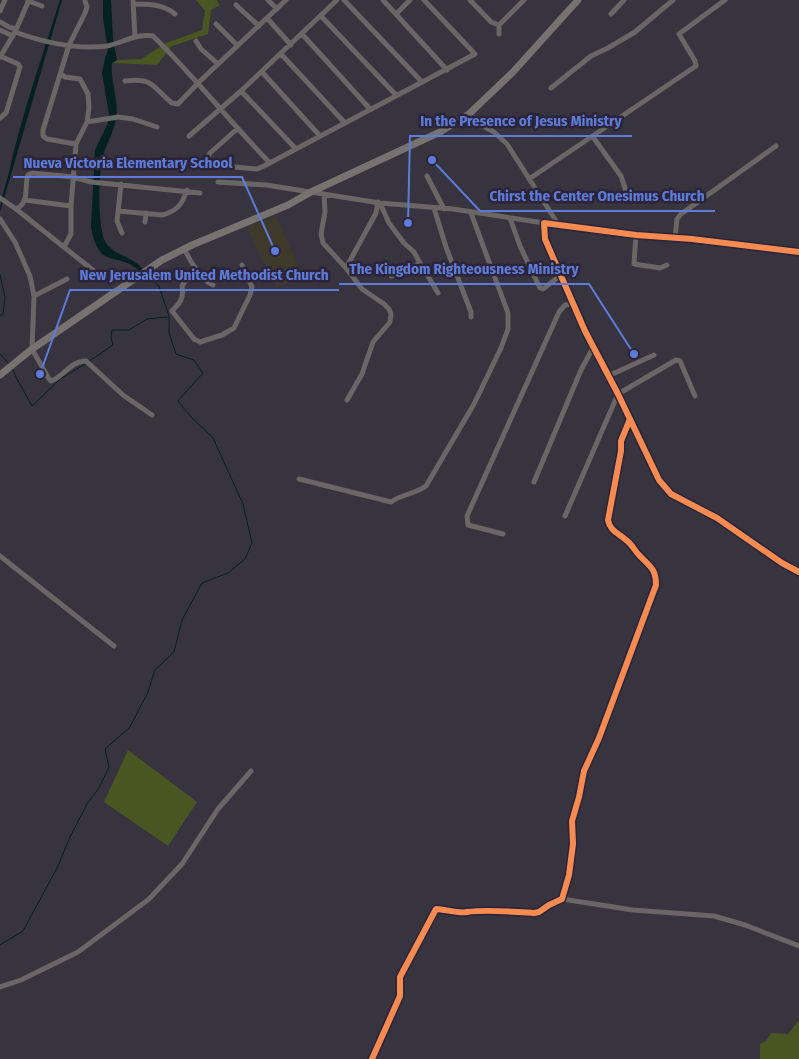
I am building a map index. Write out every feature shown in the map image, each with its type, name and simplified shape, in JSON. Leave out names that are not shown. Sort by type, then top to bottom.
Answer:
[{"type":"main road","points":[[3,373],[32,349],[138,276],[184,249],[288,205],[311,192],[440,132],[469,114],[514,72],[578,0]]},
{"type":"street","points":[[0,11],[5,0]]},
{"type":"street","points":[[268,0],[277,8]]},
{"type":"street","points":[[125,81],[146,80],[172,103],[178,104],[237,45],[286,0]]},
{"type":"street","points":[[189,136],[262,72],[337,0]]},
{"type":"street","points":[[344,0],[422,82]]},
{"type":"street","points":[[383,0],[447,70]]},
{"type":"street","points":[[396,14],[410,0]]},
{"type":"street","points":[[235,167],[257,169],[270,163],[475,54],[424,0]]},
{"type":"street","points":[[470,0],[491,22],[499,25]]},
{"type":"street","points":[[499,34],[499,25],[524,0]]},
{"type":"street","points":[[611,14],[624,0]]},
{"type":"street","points":[[551,88],[591,56],[635,32],[673,0]]},
{"type":"street","points":[[529,178],[696,66],[679,34],[725,0]]},
{"type":"street","points":[[0,118],[6,113],[20,67],[18,64],[0,56],[14,32],[28,1],[42,6]]},
{"type":"street","points":[[76,144],[47,139],[43,136],[43,130],[69,44],[87,7],[85,1]]},
{"type":"street","points":[[136,36],[133,2],[157,5],[175,14]]},
{"type":"street","points":[[236,5],[259,26]]},
{"type":"street","points":[[321,16],[396,95]]},
{"type":"street","points":[[267,18],[291,45]]},
{"type":"street","points":[[0,22],[14,32]]},
{"type":"street","points":[[216,24],[237,45]]},
{"type":"street","points":[[0,30],[14,32],[52,44],[84,46],[108,46],[136,36],[153,36],[270,163]]},
{"type":"street","points":[[302,34],[370,109]]},
{"type":"street","points":[[196,41],[201,49],[218,64]]},
{"type":"street","points":[[281,54],[346,123]]},
{"type":"street","points":[[262,72],[320,136]]},
{"type":"street","points":[[60,74],[65,77],[77,78],[83,82],[89,101],[87,122],[76,144],[71,206],[71,234],[64,247]]},
{"type":"street","points":[[241,91],[296,149]]},
{"type":"street","points":[[469,114],[504,140],[558,224]]},
{"type":"street","points":[[87,122],[118,117],[133,119],[157,127]]},
{"type":"street","points":[[205,162],[210,153],[237,129]]},
{"type":"street","points":[[593,136],[621,176],[626,191],[642,194]]},
{"type":"street","points":[[675,238],[677,219],[681,214],[776,146]]},
{"type":"street","points":[[16,209],[25,200],[28,175],[32,173],[73,177],[91,182],[187,190],[200,193]]},
{"type":"street","points":[[427,176],[444,209]]},
{"type":"street","points":[[218,182],[266,185],[379,203],[444,209],[636,235],[797,252],[799,246]]},
{"type":"street","points":[[121,184],[118,221],[122,233]]},
{"type":"street","points":[[118,211],[162,215],[172,212],[183,202],[187,190]]},
{"type":"street","points":[[324,194],[325,212],[321,237],[329,250],[362,289],[390,309],[391,314],[390,322],[373,342],[362,374],[347,400]]},
{"type":"street","points":[[0,198],[94,271]]},
{"type":"street","points":[[25,200],[71,206]]},
{"type":"street","points":[[379,203],[389,223],[404,243],[414,252],[438,293]]},
{"type":"street","points":[[346,268],[376,213],[379,203]]},
{"type":"street","points":[[434,208],[471,312],[471,317]]},
{"type":"street","points":[[145,222],[146,213]]},
{"type":"street","points":[[299,479],[391,502],[419,491],[426,486],[474,404],[508,330],[508,314],[471,213]]},
{"type":"street","points":[[510,218],[520,246],[540,288],[543,289],[561,275]]},
{"type":"street","points":[[0,219],[22,254],[30,276],[34,296],[32,349],[49,379],[56,379],[77,362],[86,361],[123,395],[152,415]]},
{"type":"street","points":[[544,223],[544,239],[585,331],[618,394],[659,480],[671,494],[717,518],[782,563],[799,572]]},
{"type":"street","points":[[636,235],[634,264],[660,268],[667,265]]},
{"type":"street","points":[[184,249],[205,282],[213,285]]},
{"type":"street","points":[[391,276],[404,272],[420,263]]},
{"type":"street","points":[[195,267],[182,286],[183,298],[172,311],[194,339],[200,342],[222,336],[234,328],[252,287],[242,265]]},
{"type":"street","points":[[34,296],[58,286],[67,279]]},
{"type":"street","points":[[503,534],[468,524],[467,516],[559,312],[565,305],[574,304]]},
{"type":"street","points":[[534,482],[581,370],[594,346]]},
{"type":"street","points":[[608,376],[654,355]]},
{"type":"street","points":[[565,516],[611,406],[618,394],[676,360],[680,361],[695,396]]},
{"type":"street","points":[[562,899],[569,875],[573,844],[572,821],[584,771],[599,738],[656,585],[656,577],[652,567],[628,541],[613,531],[608,520],[621,452],[621,441],[630,419]]},
{"type":"street","points":[[0,556],[114,646]]},
{"type":"street","points":[[0,987],[21,980],[78,952],[149,899],[182,864],[218,809],[251,771]]},
{"type":"street","points":[[372,1059],[400,996],[400,977],[436,909],[467,912],[472,910],[489,910],[534,913],[562,899],[633,910],[714,916],[745,925],[799,946]]},
{"type":"shaded area","points":[[60,0],[62,0],[0,212],[2,197],[20,129]]},
{"type":"shaded area","points":[[103,0],[111,0],[113,39],[117,60],[112,63],[112,76],[117,110],[114,126],[102,161],[99,199],[101,226],[103,236],[109,247],[137,264],[143,270],[139,271],[131,265],[104,255],[94,241],[91,227],[95,150],[108,123],[109,114],[102,73],[108,50],[103,18]]},
{"type":"shaded area","points":[[276,216],[303,275],[276,288],[247,228]]},
{"type":"green space","points":[[196,0],[216,0],[220,5],[211,10],[208,34],[172,46],[157,65],[113,63],[117,60],[141,59],[166,43],[202,30],[205,11]]},
{"type":"green space","points":[[128,750],[197,802],[168,846],[104,802]]},
{"type":"green space","points":[[799,1020],[799,1059],[760,1059],[760,1044],[766,1041],[771,1033],[788,1034]]},
{"type":"waterway","points":[[0,945],[23,931],[57,868],[87,804],[99,788],[109,767],[105,749],[130,727],[148,692],[155,670],[174,652],[182,620],[202,583],[228,573],[245,559],[252,543],[243,504],[213,438],[191,417],[178,401],[203,373],[194,360],[176,354],[169,333],[169,316],[159,286],[145,274]]},
{"type":"waterway","points":[[0,275],[5,297],[3,314],[0,316]]},
{"type":"waterway","points":[[88,362],[113,345],[112,330],[129,330],[147,319],[167,317]]},
{"type":"waterway","points":[[0,354],[10,365]]},
{"type":"waterway","points":[[12,368],[32,406],[60,379],[85,364]]},
{"type":"cycle path","points":[[799,252],[692,239],[636,235],[544,223],[545,239],[585,331],[618,394],[659,480],[671,494],[717,518],[782,563],[799,572]]},
{"type":"cycle path","points":[[372,1059],[400,996],[400,977],[436,909],[460,912],[534,913],[562,899],[569,875],[573,844],[572,821],[584,771],[599,738],[656,585],[652,568],[630,543],[612,529],[608,520],[621,451],[621,441],[630,419]]},
{"type":"place","name":"Chirst the Center Onesimus Church","points":[[432,160]]},
{"type":"place","name":"In the Presence of Jesus Ministry","points":[[408,223]]},
{"type":"place","name":"Nueva Victoria Elementary School","points":[[275,251]]},
{"type":"place","name":"The Kingdom Righteousness Ministry","points":[[634,354]]},
{"type":"place","name":"New Jerusalem United Methodist Church","points":[[40,374]]}]
